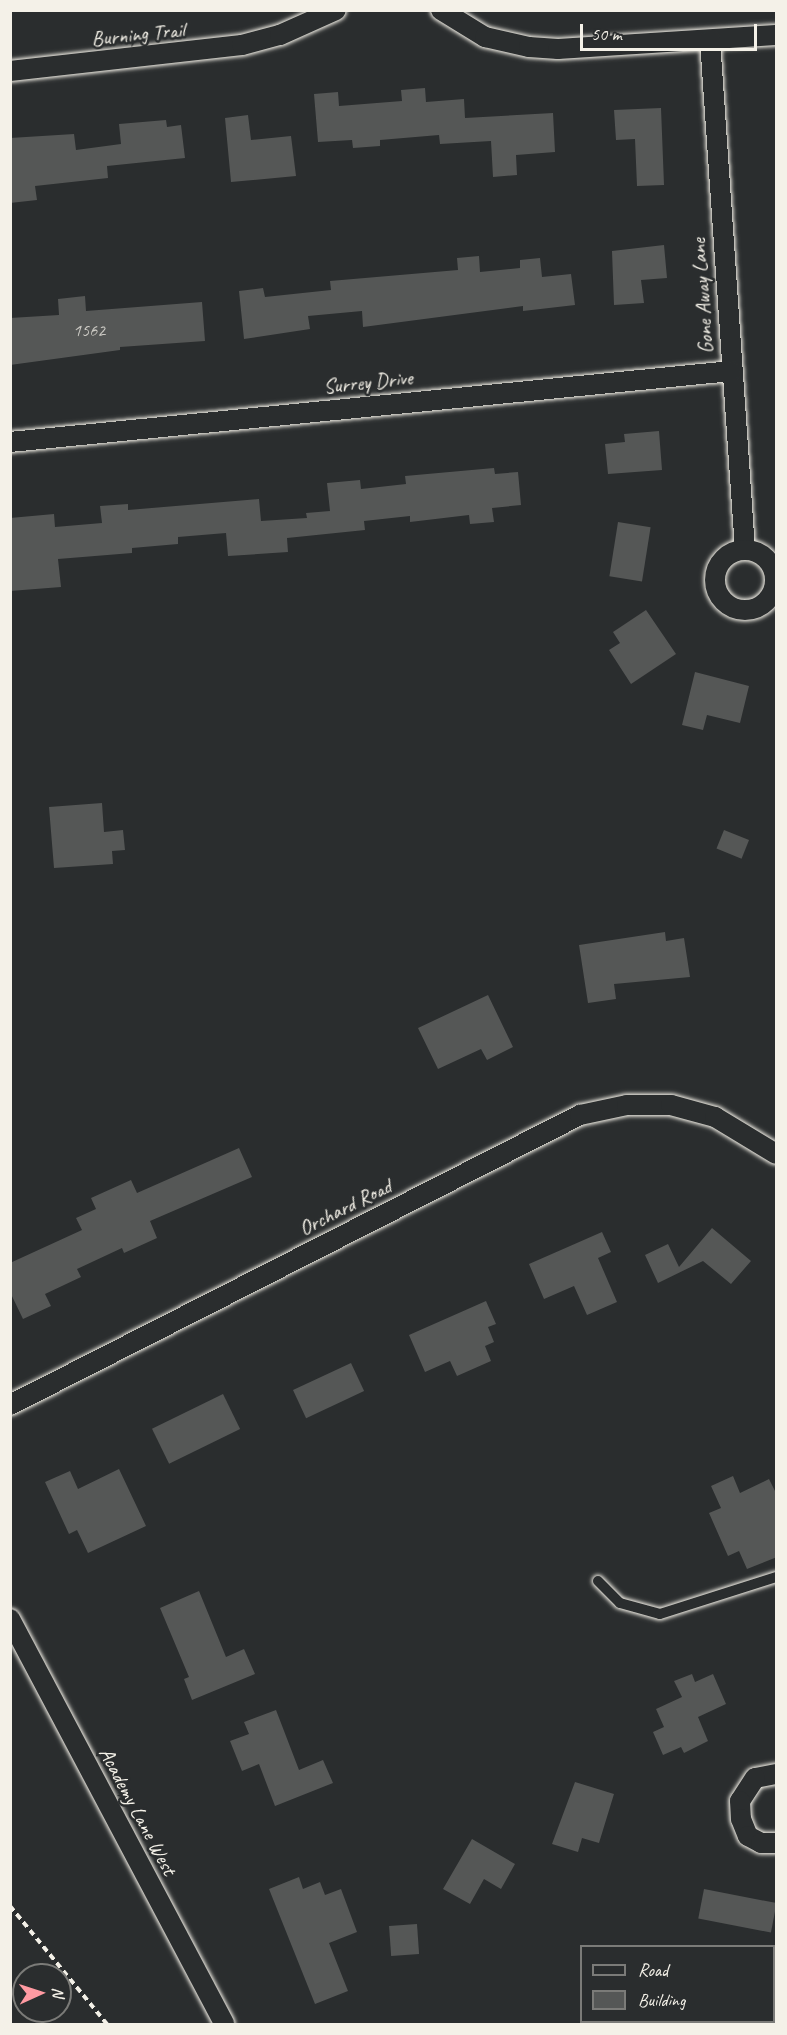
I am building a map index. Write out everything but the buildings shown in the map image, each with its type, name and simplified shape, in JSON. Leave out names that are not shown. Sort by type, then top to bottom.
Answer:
[{"type":"street","name":"Burning Trail","points":[[10,71],[242,45],[280,35],[336,10]]},
{"type":"street","points":[[441,10],[485,37],[529,47],[777,35]]},
{"type":"street","name":"Gone Away Lane","points":[[710,40],[745,549]]},
{"type":"street","name":"Surrey Drive","points":[[10,442],[731,371]]},
{"type":"street","points":[[745,549],[767,558],[776,580],[766,602],[756,608],[745,610],[723,601],[717,591],[717,567],[734,551],[745,549]]},
{"type":"street","name":"Orchard Road","points":[[10,1405],[580,1115],[604,1108],[646,1104],[671,1105],[715,1117],[777,1154]]},
{"type":"street","name":"Academy Lane West","points":[[10,1619],[224,2025]]},
{"type":"street","points":[[777,1774],[755,1778],[740,1801],[741,1819],[748,1836],[761,1843],[777,1843]]},
{"type":"lane","points":[[598,1581],[620,1603],[660,1614],[777,1576]]},
{"type":"path","points":[[10,1906],[107,2025]]}]
